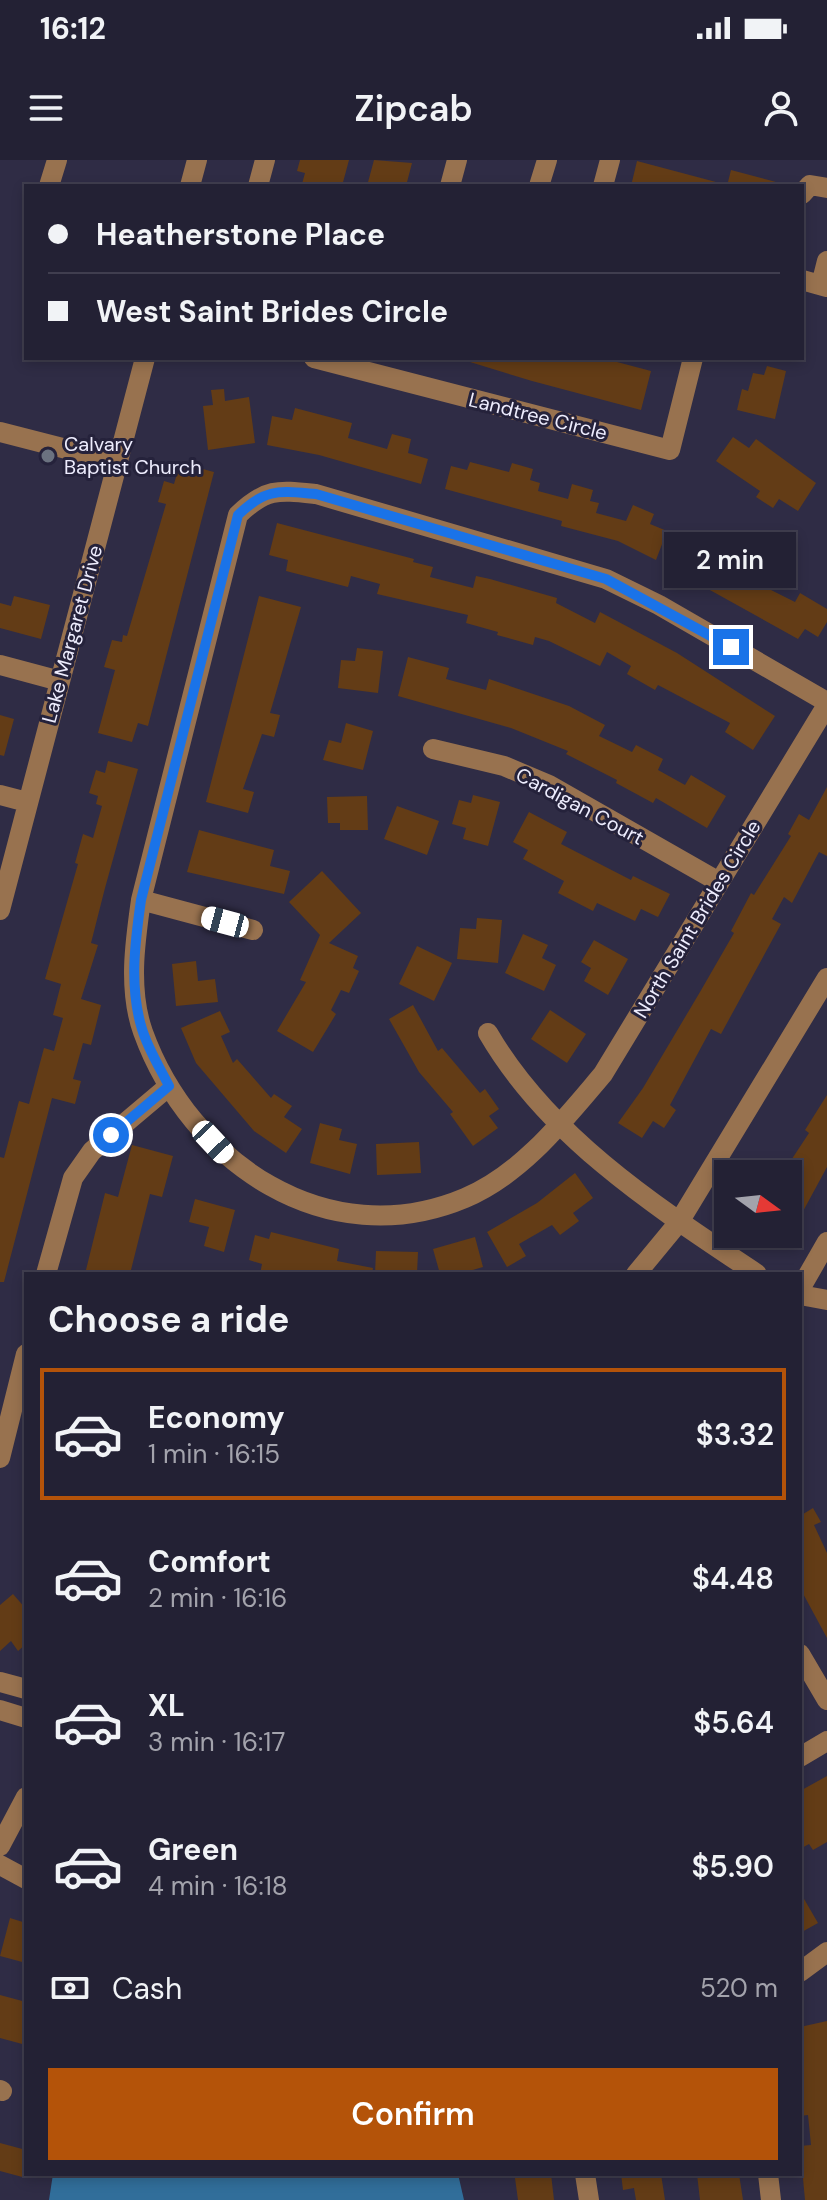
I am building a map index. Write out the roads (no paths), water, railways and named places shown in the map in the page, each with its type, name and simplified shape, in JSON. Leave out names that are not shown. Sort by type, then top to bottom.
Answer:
[{"type":"street","points":[[50,184],[57,160]]},
{"type":"street","points":[[191,184],[197,160]]},
{"type":"street","points":[[259,184],[265,160]]},
{"type":"street","points":[[451,184],[457,160]]},
{"type":"street","points":[[540,184],[547,160]]},
{"type":"street","points":[[604,184],[610,160]]},
{"type":"street","points":[[804,192],[810,185],[827,188]]},
{"type":"street","points":[[817,284],[827,261]]},
{"type":"street","name":"Lake Margaret Drive","points":[[0,910],[144,360]]},
{"type":"street","name":"Landtree Circle","points":[[322,360],[670,450],[692,360]]},
{"type":"street","points":[[0,432],[117,462]]},
{"type":"street","name":"North Saint Brides Circle","points":[[284,491],[331,498],[606,579],[659,605],[827,704],[603,1074],[559,1126],[512,1170],[466,1197],[429,1210],[382,1215],[341,1212],[298,1201],[257,1181],[208,1136],[169,1086],[142,1030],[135,989],[134,948],[141,900],[238,515],[260,494],[284,491]]},
{"type":"street","points":[[0,665],[60,681]]},
{"type":"street","name":"Cardigan Court","points":[[433,749],[504,766],[549,785],[719,882]]},
{"type":"street","points":[[0,795],[27,802]]},
{"type":"street","points":[[141,900],[253,930]]},
{"type":"street","points":[[638,1272],[679,1222],[827,978]]},
{"type":"street","points":[[488,1033],[506,1064],[559,1126],[679,1222],[754,1272]]},
{"type":"street","points":[[47,1272],[73,1178],[92,1151],[169,1086]]},
{"type":"street","points":[[802,1288],[827,1242]]},
{"type":"street","points":[[802,1293],[827,1300]]},
{"type":"street","points":[[0,1458],[24,1369]]},
{"type":"street","points":[[802,1657],[827,1700]]},
{"type":"street","points":[[0,1682],[24,1688]]},
{"type":"street","points":[[0,1710],[24,1717]]},
{"type":"street","points":[[802,1756],[827,1741]]},
{"type":"street","points":[[0,1846],[24,1801]]},
{"type":"street","points":[[0,1865],[24,1878]]},
{"type":"street","points":[[802,1971],[827,1952]]},
{"type":"street","points":[[585,2176],[589,2200]]},
{"type":"street","points":[[768,2176],[771,2200]]},
{"type":"water","points":[[53,2176],[458,2176],[464,2200],[49,2200]]},
{"type":"place","name":"Calvary Baptist Church","points":[[48,456]]}]
